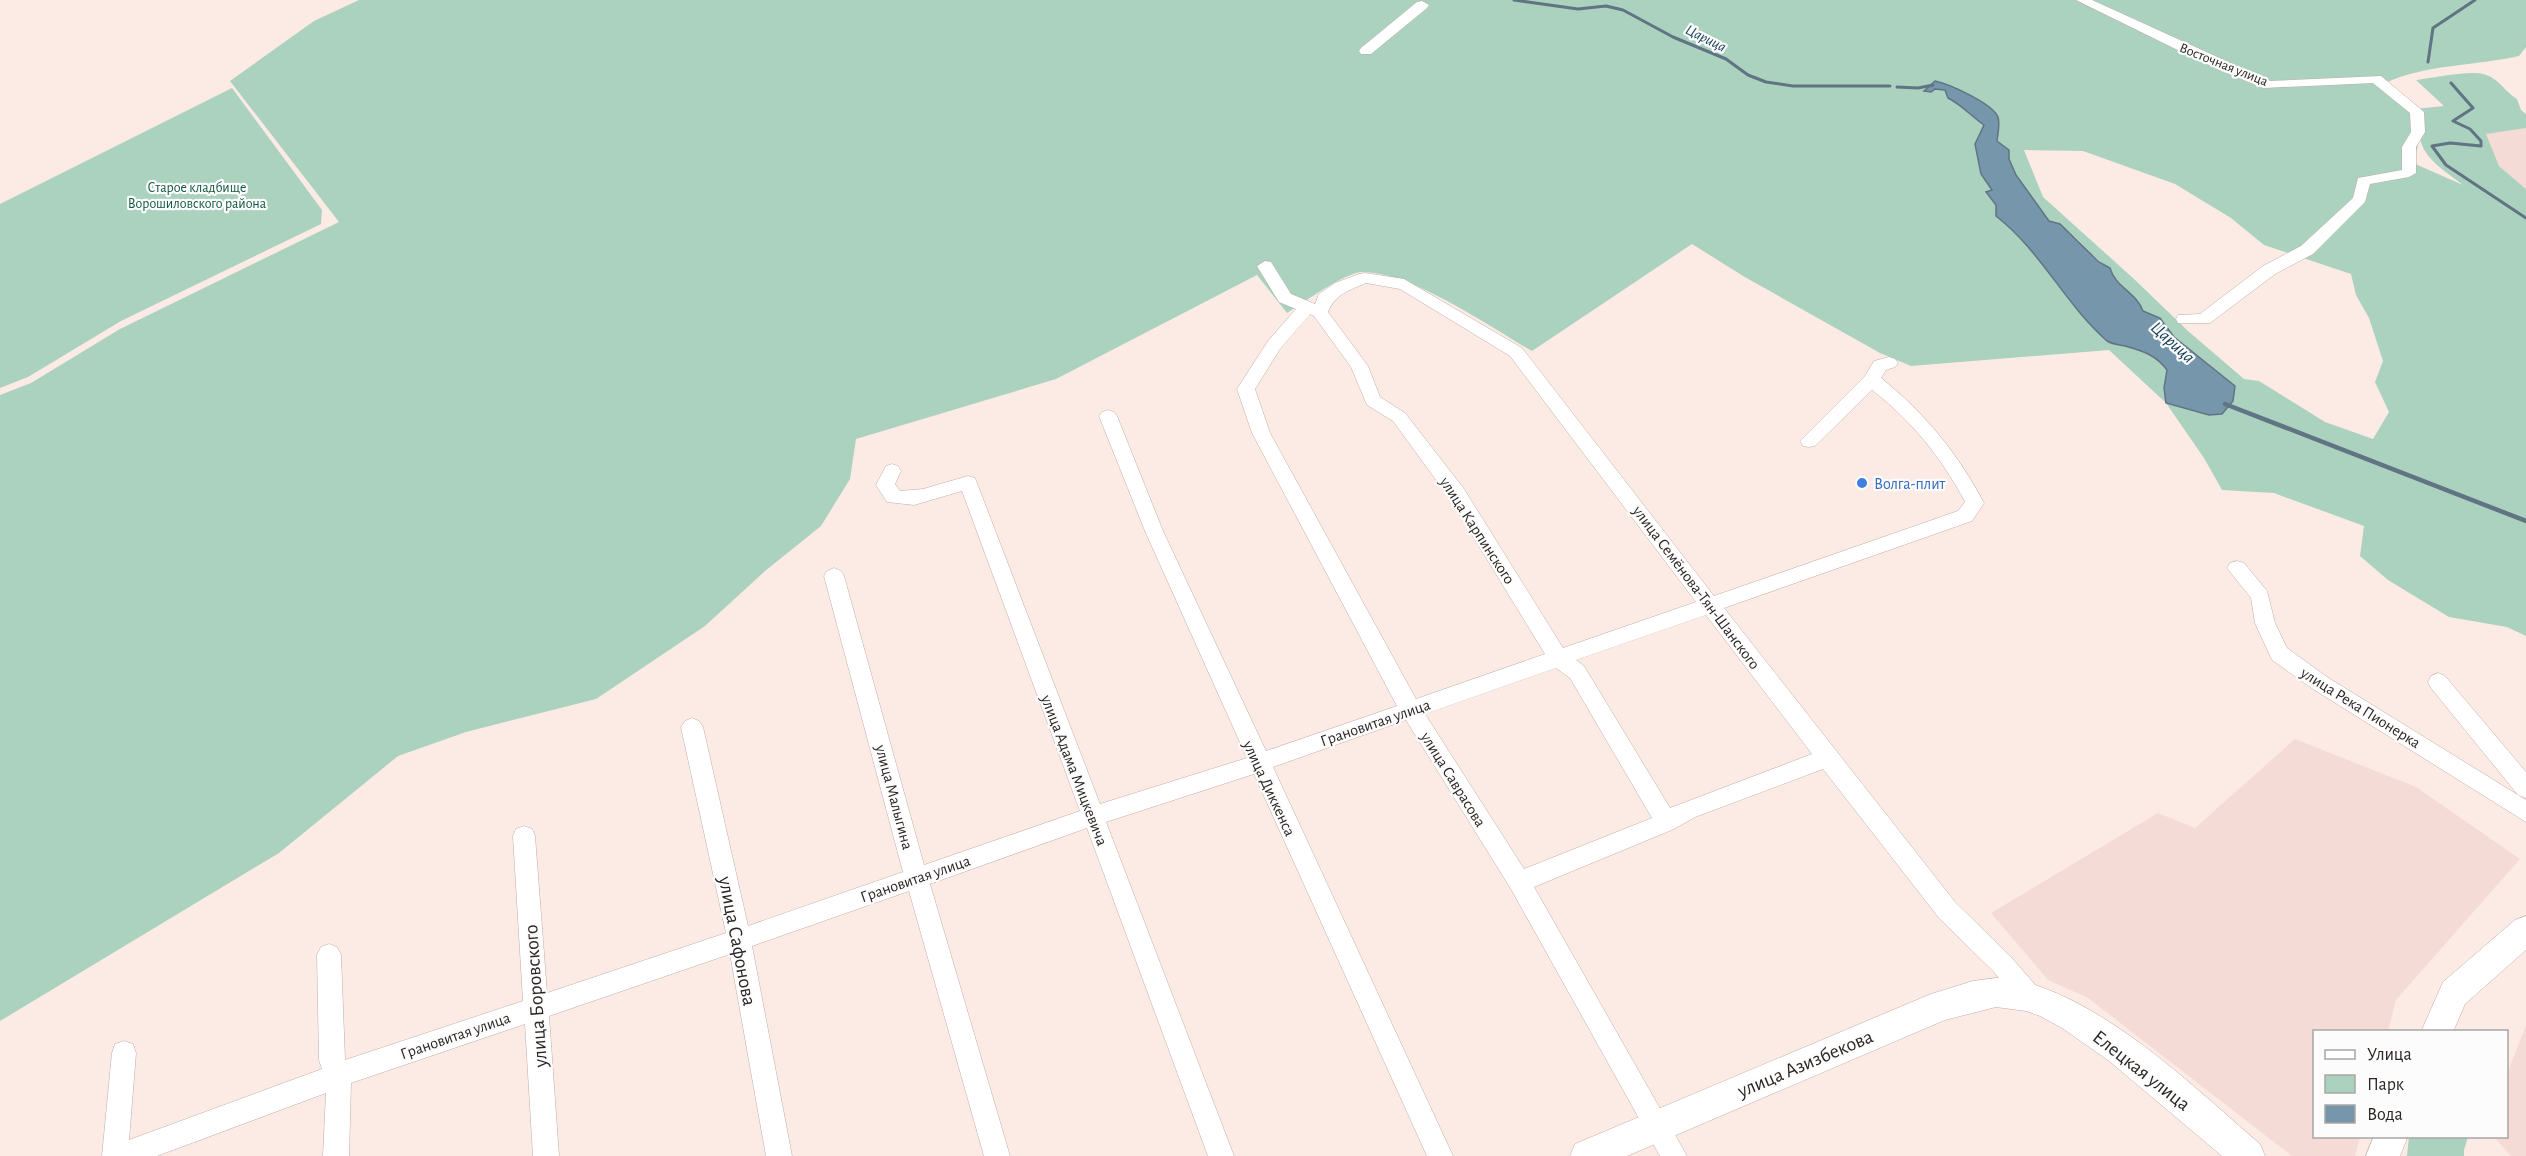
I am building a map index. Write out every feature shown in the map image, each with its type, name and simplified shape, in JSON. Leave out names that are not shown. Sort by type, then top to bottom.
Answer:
[{"type":"main road","points":[[2438,1030],[2454,993],[2526,930]]},
{"type":"main road","name":"улица Азизбекова","points":[[1587,1156],[1942,1005],[1978,994],[2004,992],[2029,996]]},
{"type":"main road","name":"Елецкая улица","points":[[2029,996],[2055,1008],[2106,1040],[2248,1156]]},
{"type":"main road","points":[[2383,1156],[2391,1138]]},
{"type":"street","name":"Восточная улица","points":[[2082,0],[2268,85],[2376,80],[2417,112],[2418,132],[2409,147],[2409,173],[2363,181],[2360,199],[2307,250],[2268,270],[2204,319],[2184,319]]},
{"type":"street","points":[[1366,51],[1422,5]]},
{"type":"street","name":"улица Карпинского","points":[[1265,266],[1285,298],[1313,310],[1359,366],[1373,400],[1399,417],[1457,494],[1558,658],[1577,672],[1666,822]]},
{"type":"street","name":"улица Семёнова-Тян-Шанского","points":[[1313,310],[1341,287],[1365,278],[1404,284],[1516,352],[1827,758],[1947,910],[2002,964],[2029,996]]},
{"type":"street","name":"улица Саврасова","points":[[1313,310],[1274,345],[1246,389],[1261,434],[1410,709],[1519,882],[1674,1156]]},
{"type":"street","points":[[1809,441],[1871,380],[1880,365],[1889,363]]},
{"type":"street","name":"Грановитая улица","points":[[122,1156],[339,1075],[739,940],[916,876],[1259,763],[1965,516],[1975,503],[1965,482],[1926,428],[1898,400],[1871,380]]},
{"type":"street","name":"улица Диккенса","points":[[1108,416],[1154,531],[1440,1156]]},
{"type":"street","name":"улица Адама Мицкевича","points":[[892,471],[885,485],[894,498],[908,500],[954,485],[968,483],[1221,1156]]},
{"type":"street","name":"улица Река Пионерка","points":[[2236,568],[2260,596],[2265,623],[2278,654],[2320,683],[2526,812]]},
{"type":"street","name":"улица Малыгина","points":[[834,576],[916,876],[997,1156]]},
{"type":"street","points":[[2438,682],[2526,788]]},
{"type":"street","name":"улица Сафонова","points":[[692,727],[739,940],[779,1156]]},
{"type":"street","points":[[1519,882],[1666,822],[1687,810],[1827,758]]},
{"type":"street","name":"улица Боровского","points":[[524,836],[546,1156]]},
{"type":"street","points":[[329,955],[331,1060],[339,1075],[336,1156]]},
{"type":"street","points":[[115,1156],[124,1053]]},
{"type":"shaded area","points":[[2526,128],[2526,189],[2499,166],[2485,134]]},
{"type":"shaded area","points":[[2295,739],[2416,787],[2520,859],[2396,1000],[2388,1030],[2313,1030],[2313,1138],[2360,1138],[2355,1156],[2292,1156],[2088,998],[2048,980],[1991,913],[2158,813],[2195,828]]},
{"type":"shaded area","points":[[2526,1025],[2526,1156],[2511,1156],[2495,1138],[2508,1138],[2508,1071]]},
{"type":"green space","points":[[359,0],[2526,0],[2526,47],[2519,56],[2417,72],[2385,83],[2415,109],[2444,106],[2416,80],[2460,74],[2483,74],[2493,78],[2517,99],[2521,110],[2526,114],[2526,128],[2486,134],[2499,166],[2526,189],[2526,636],[2507,627],[2449,617],[2388,580],[2360,556],[2364,526],[2274,493],[2222,490],[2204,458],[2166,403],[2109,350],[1911,366],[1880,353],[1743,276],[1692,244],[1532,351],[1449,302],[1404,281],[1383,275],[1355,273],[1324,289],[1287,313],[1257,275],[1056,379],[856,439],[850,479],[821,526],[765,571],[705,626],[596,699],[466,732],[398,756],[279,853],[0,1021],[0,395],[31,383],[120,329],[339,222],[230,81],[314,21]],"holes":[[[1935,81],[1956,89],[1997,141],[2016,175],[2049,221],[2058,224],[2073,235],[2110,268],[2116,280],[2136,299],[2143,311],[2160,318],[2174,337],[2235,386],[2209,415],[2166,403],[2164,388],[2167,370],[2163,365],[2154,357],[2143,352],[2107,341],[2078,311],[2026,245],[1996,216],[1996,206],[1986,192],[1992,190],[1981,174],[1975,144],[1984,125],[1948,98],[1945,90],[1924,91]],[[2420,138],[2422,146],[2431,159],[2463,185],[2413,163]],[[2024,150],[2083,151],[2175,184],[2231,218],[2264,245],[2351,274],[2356,295],[2369,318],[2383,361],[2375,382],[2389,412],[2373,439],[2325,422],[2259,381],[2244,379],[2188,331],[2043,197]]]},
{"type":"green space","name":"Старое кладбище Ворошиловского района","points":[[232,88],[322,210],[321,224],[121,321],[28,377],[0,388],[0,204]]},
{"type":"green space","points":[[2409,1138],[2468,1138],[2464,1156],[2407,1156]]},
{"type":"water","points":[[1935,81],[1970,95],[1994,112],[1999,119],[1997,141],[2009,150],[2009,159],[2016,175],[2049,221],[2060,224],[2099,262],[2110,268],[2116,280],[2136,299],[2143,311],[2160,318],[2174,337],[2235,386],[2233,401],[2222,414],[2209,415],[2166,403],[2164,388],[2167,370],[2163,365],[2154,357],[2143,352],[2107,341],[2078,311],[2026,245],[1996,216],[1996,205],[1986,192],[1992,190],[1981,174],[1975,144],[1984,125],[1948,98],[1945,90],[1924,91]]},
{"type":"waterway","name":"Царица","points":[[1514,0],[1578,9],[1606,6],[1623,10],[1673,37],[1726,59],[1748,75],[1766,82],[1793,86],[1890,86]]},
{"type":"waterway","points":[[2428,62],[2433,28],[2475,0]]},
{"type":"waterway","points":[[2451,83],[2473,108],[2453,121],[2470,129],[2481,141],[2481,146],[2450,143],[2432,146],[2446,165],[2526,218]]},
{"type":"waterway","name":"Царица","points":[[1897,87],[1918,88],[1933,85]]},
{"type":"waterway","name":"Царица","points":[[2225,404],[2526,521]]},
{"type":"place","name":"Волга-плит","points":[[1862,483]]}]
